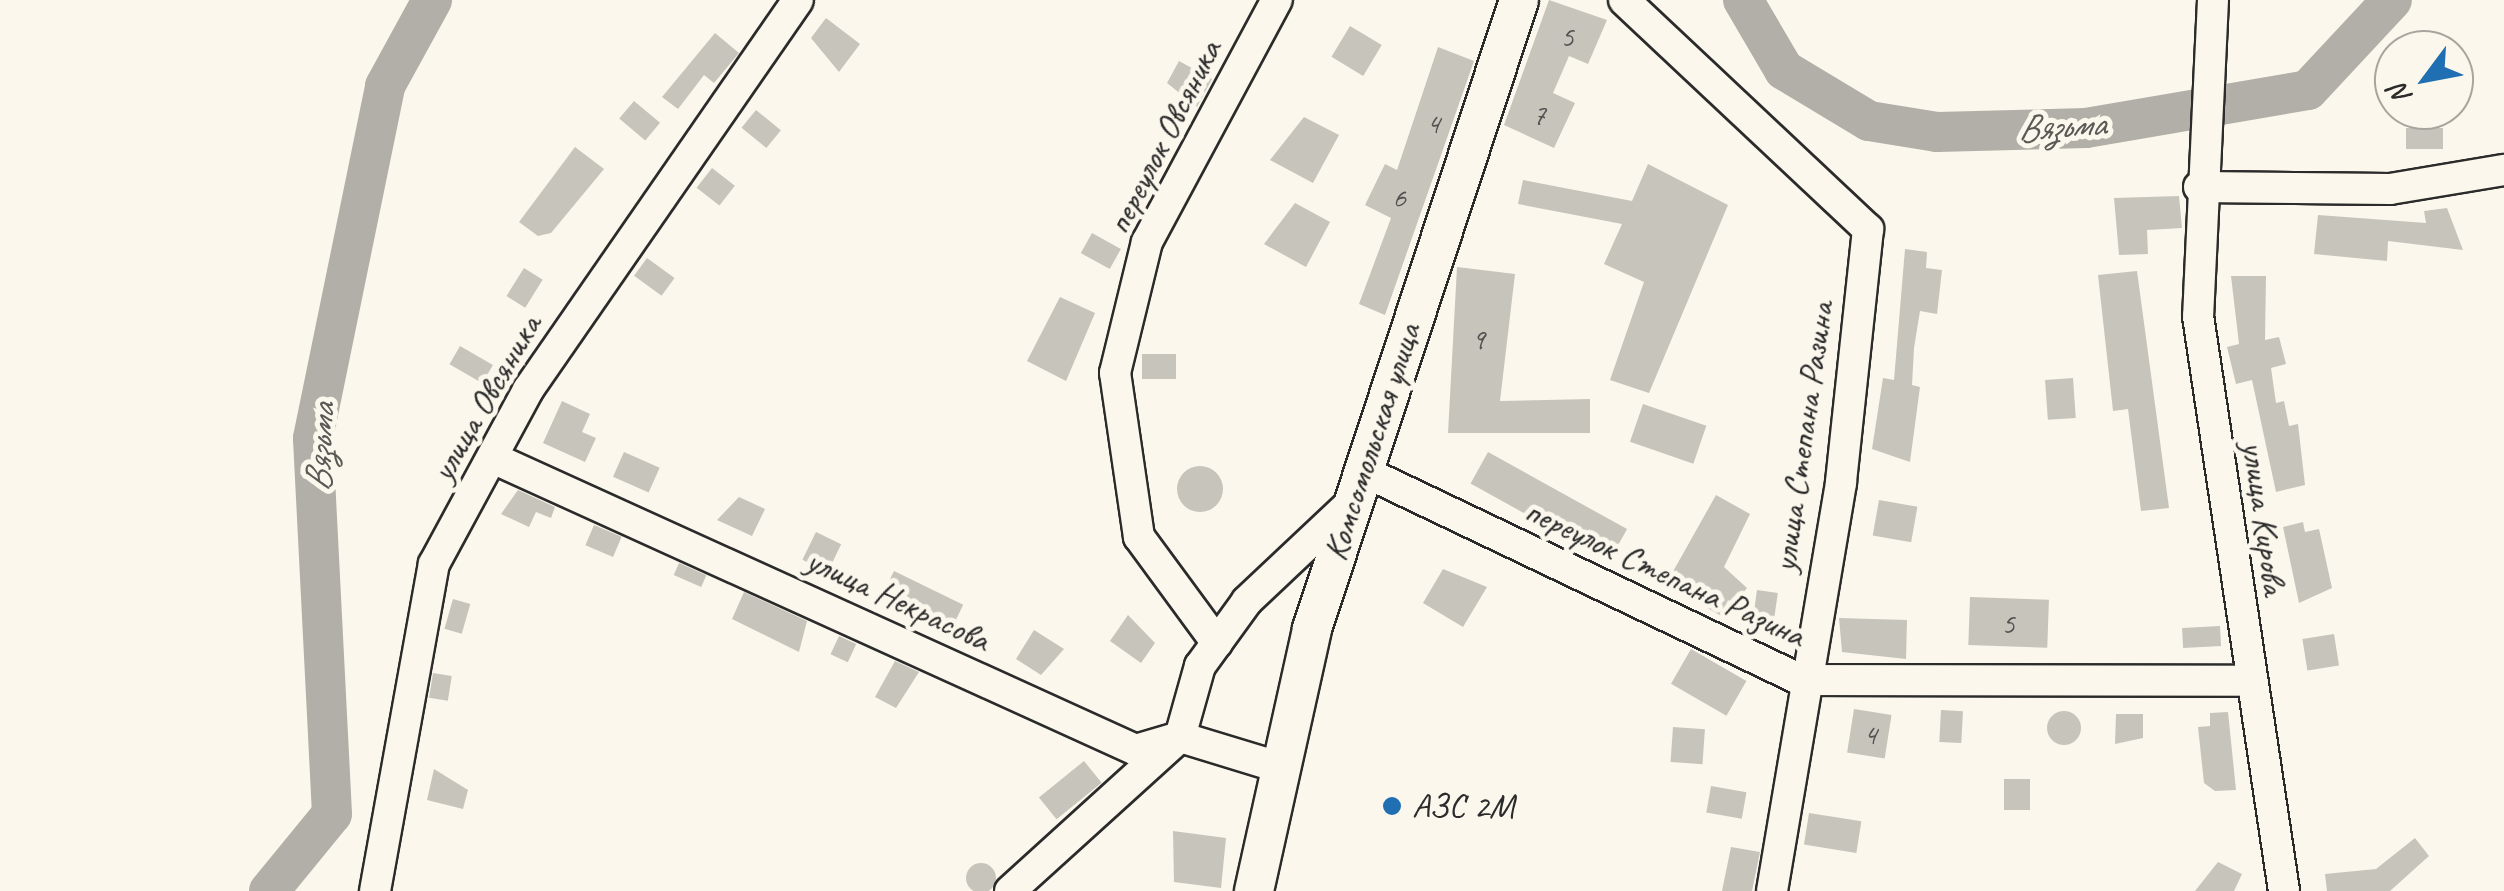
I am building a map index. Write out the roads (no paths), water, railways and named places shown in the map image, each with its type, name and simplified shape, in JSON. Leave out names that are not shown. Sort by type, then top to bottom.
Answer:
[{"type":"main road","name":"Комсомольская улица","points":[[1254,891],[1276,766],[1359,486],[1520,0]]},
{"type":"street","name":"улица Овсяника","points":[[374,891],[434,564],[495,459],[528,390],[629,237],[798,0]]},
{"type":"street","name":"переулок Овсяника","points":[[1216,643],[1138,537],[1115,374],[1146,242],[1277,0]]},
{"type":"street","name":"улица Степана Разина","points":[[1624,0],[1868,229],[1841,483],[1802,680],[1772,891]]},
{"type":"street","name":"улица Кирова","points":[[2213,0],[2199,187],[2198,316],[2249,681],[2284,891]]},
{"type":"street","points":[[2199,187],[2390,189],[2504,170]]},
{"type":"street","name":"улица Некрасова","points":[[495,459],[1136,750],[1180,736]]},
{"type":"street","points":[[1010,891],[1180,736],[1200,666],[1216,643],[1359,486]]},
{"type":"street","name":"переулок Степана Разина","points":[[1359,486],[1802,680],[2249,681]]},
{"type":"street","points":[[1180,736],[1276,766]]},
{"type":"waterway","name":"Вязьма","points":[[269,891],[332,814],[313,438],[385,86],[432,0]]},
{"type":"waterway","name":"Вязьма","points":[[1743,0],[1784,70],[1869,121],[1937,132],[2086,128],[2308,90],[2392,0]]},
{"type":"place","name":"АЗС 2М","points":[[1392,806]]}]
